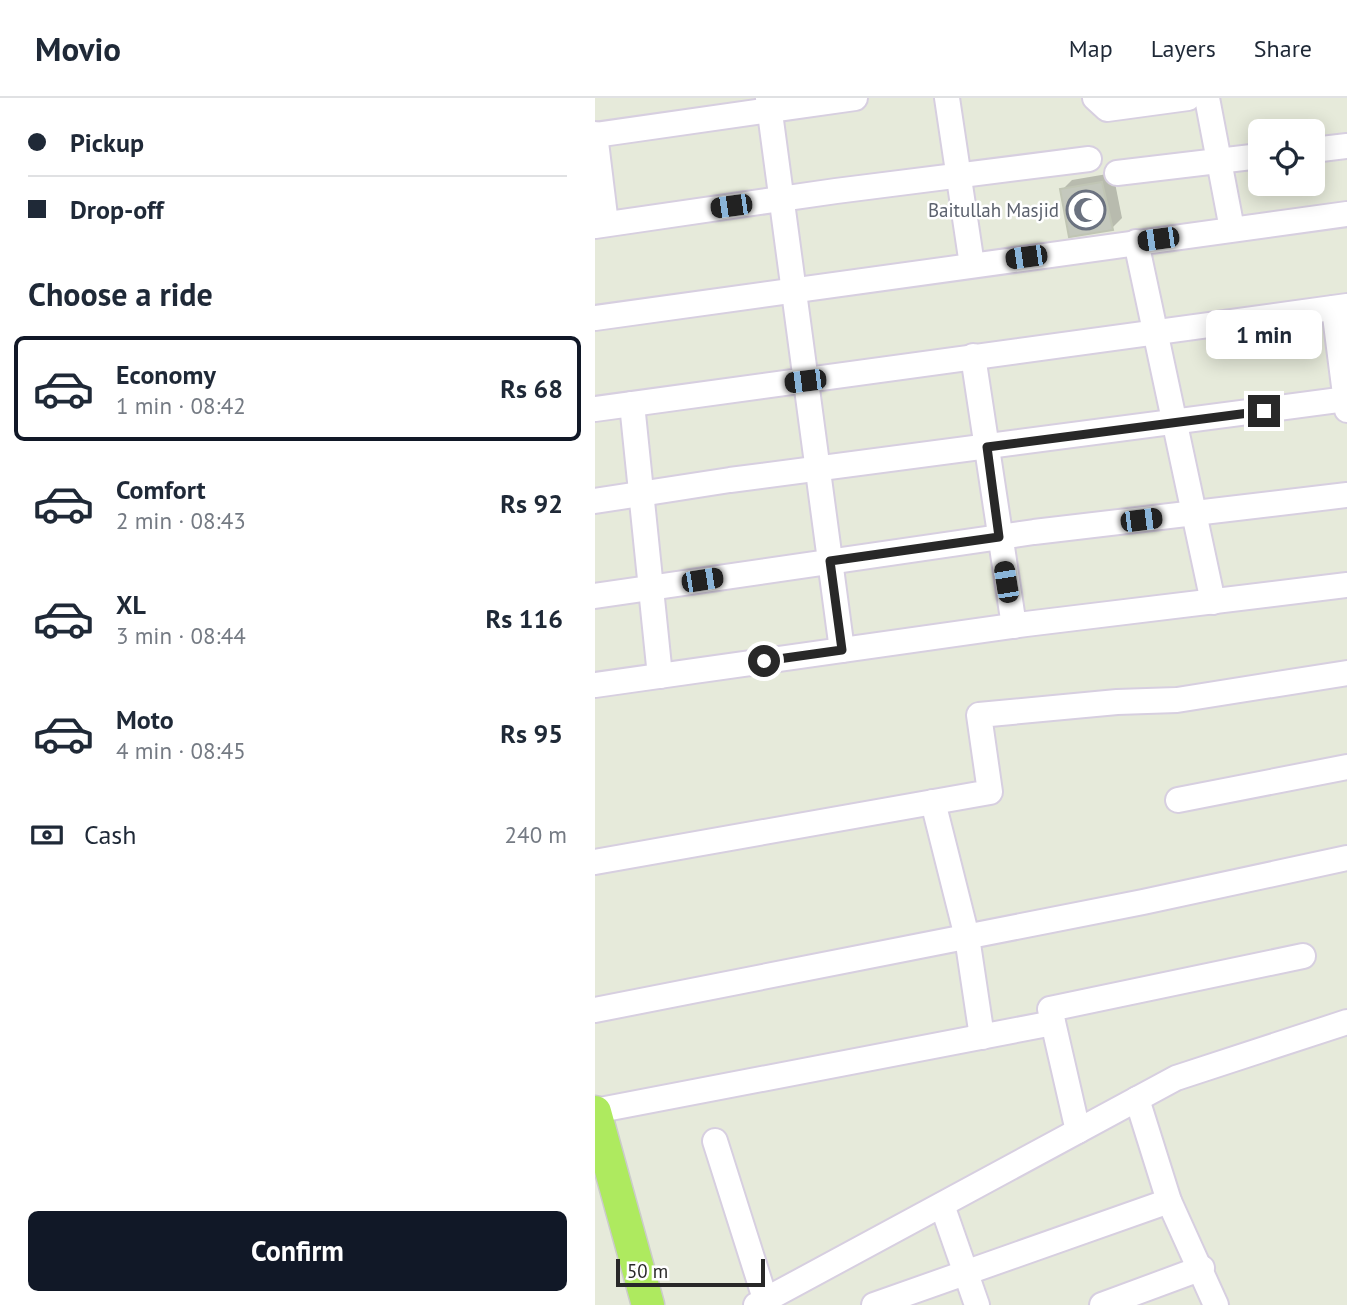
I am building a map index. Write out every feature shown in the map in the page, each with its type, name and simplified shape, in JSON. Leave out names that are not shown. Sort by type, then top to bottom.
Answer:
[{"type":"main road","points":[[595,1112],[648,1305]]},
{"type":"street","points":[[855,98],[769,104],[595,134],[600,225],[1089,159]]},
{"type":"street","points":[[947,98],[972,265]]},
{"type":"street","points":[[1095,98],[1107,109],[1188,98]]},
{"type":"street","points":[[1207,98],[1231,229]]},
{"type":"street","points":[[769,104],[842,650]]},
{"type":"street","points":[[1325,149],[1347,146]]},
{"type":"street","points":[[1117,173],[1248,157]]},
{"type":"street","points":[[595,318],[1347,214]]},
{"type":"street","points":[[1136,242],[1213,602]]},
{"type":"street","points":[[595,409],[1155,330],[1341,307],[1347,403],[817,468],[595,501]]},
{"type":"street","points":[[973,356],[1014,626]]},
{"type":"street","points":[[632,404],[660,676]]},
{"type":"street","points":[[595,596],[999,537],[1347,495]]},
{"type":"street","points":[[595,685],[1014,626],[1347,585]]},
{"type":"street","points":[[595,862],[990,792],[979,715],[1117,702],[1177,700],[1347,673]]},
{"type":"street","points":[[1178,800],[1347,767]]},
{"type":"street","points":[[933,802],[967,937],[982,1037]]},
{"type":"street","points":[[595,1010],[967,937],[1347,858]]},
{"type":"street","points":[[1078,1131],[1050,1009],[1303,956]]},
{"type":"street","points":[[715,1141],[763,1303],[1176,1078],[1347,1021]]},
{"type":"street","points":[[595,1112],[1053,1023]]},
{"type":"street","points":[[1137,1099],[1169,1201],[1202,1268],[1216,1305]]},
{"type":"street","points":[[874,1305],[1169,1201]]},
{"type":"street","points":[[942,1205],[977,1305]]},
{"type":"street","points":[[1102,1305],[1202,1268]]},
{"type":"building","name":"Baitullah Masjid","points":[[1102,182],[1113,230],[1069,237],[1060,189]]},
{"type":"place","name":"Baitullah Masjid","points":[[1086,210]]},
{"type":"route","points":[[764,661],[842,650],[830,561],[999,537],[987,447],[1264,411]]}]
